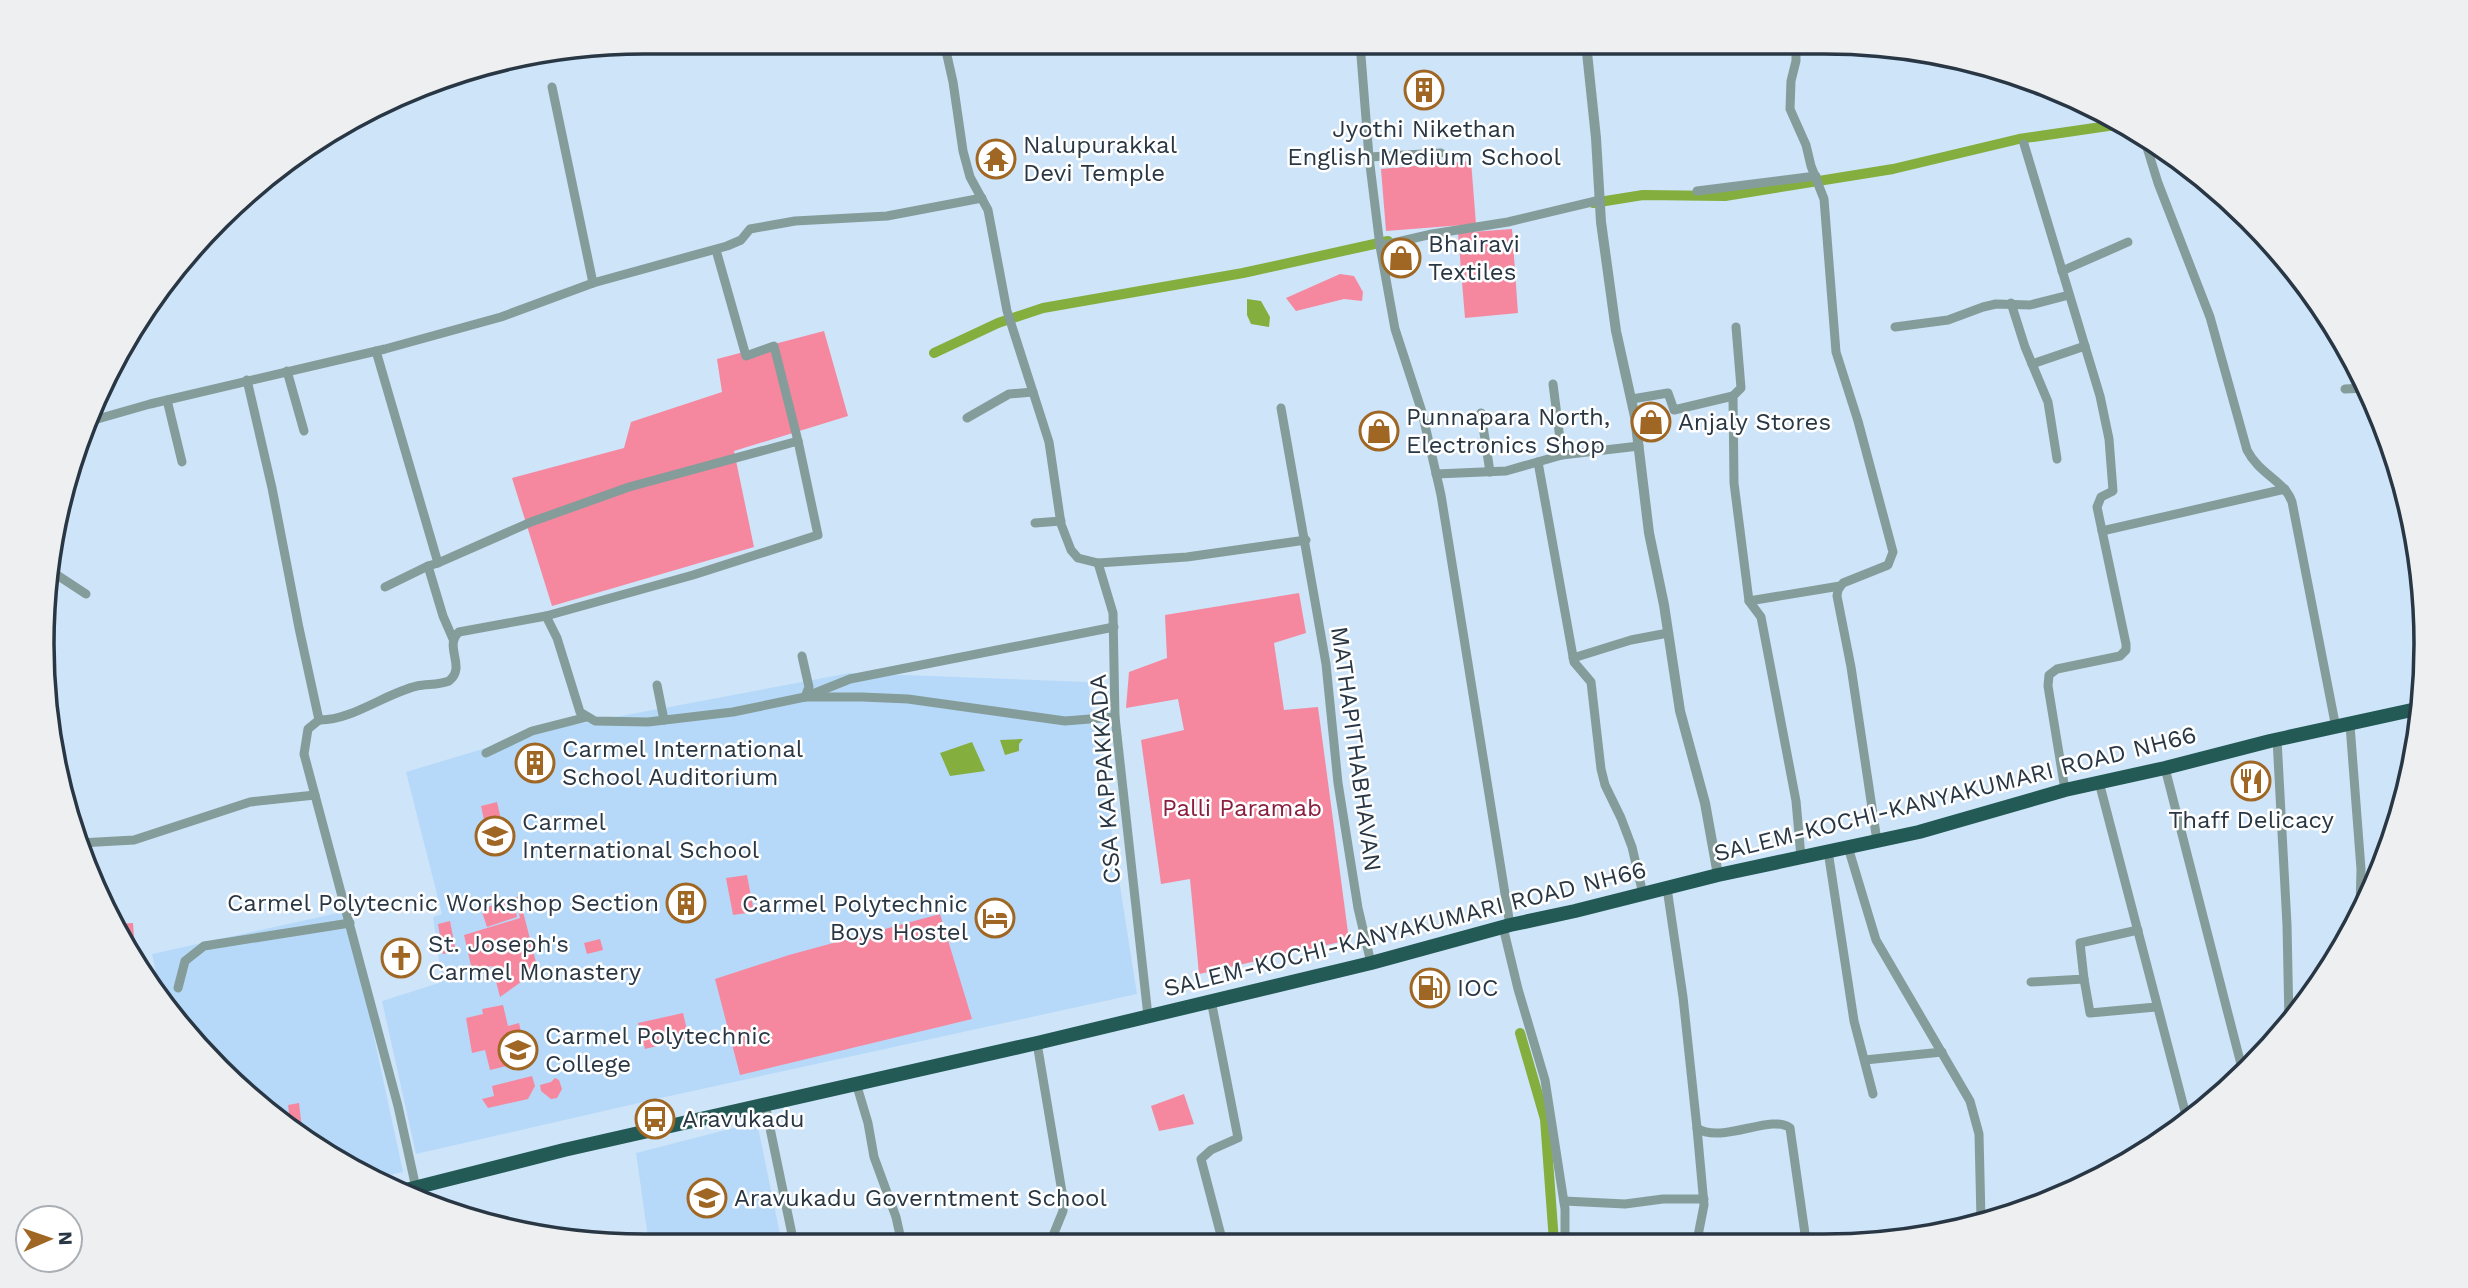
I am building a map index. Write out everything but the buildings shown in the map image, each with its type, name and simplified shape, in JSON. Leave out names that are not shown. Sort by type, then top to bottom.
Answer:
[{"type":"highway","name":"SALEM-KOCHI-KANYAKUMARI ROAD NH66","points":[[416,1188],[564,1150],[1037,1043],[1371,963],[1507,926],[1718,875],[1919,832],[2065,790],[2277,739],[2410,711]]},
{"type":"street","points":[[946,54],[963,151],[970,177],[988,210],[1007,311],[1049,442],[1061,521],[1072,550],[1078,558],[1098,563],[1187,557],[1306,540]]},
{"type":"street","points":[[1361,54],[1379,243],[1395,329],[1423,412],[1436,474],[1474,693],[1518,989],[1545,1080],[1564,1201],[1565,1234]]},
{"type":"street","points":[[1587,54],[1600,202],[1616,331],[1632,398],[1649,533],[1680,711],[1705,803],[1718,875]]},
{"type":"street","points":[[1749,601],[1840,586],[1851,579],[1883,569],[1888,565],[1893,552],[1858,421],[1836,352],[1824,198],[1790,109],[1790,89],[1796,54]]},
{"type":"street","points":[[552,87],[593,283]]},
{"type":"street","points":[[2025,147],[2100,396],[2109,439],[2114,487],[2113,491],[2098,501],[2097,507],[2126,650],[2120,656],[2057,669],[2049,675],[2048,686],[2065,790]]},
{"type":"street","points":[[2148,152],[2210,317],[2247,450],[2254,463],[2285,489],[2292,502],[2343,726],[2360,855],[2360,890]]},
{"type":"street","points":[[1369,157],[1441,153]]},
{"type":"street","points":[[1697,191],[1818,182]]},
{"type":"street","points":[[99,419],[247,380],[376,351],[501,317],[593,283],[716,250],[741,240],[750,229],[795,220],[887,216],[982,198]]},
{"type":"street","points":[[1379,243],[1508,222],[1600,202]]},
{"type":"street","points":[[2062,271],[2128,242]]},
{"type":"street","points":[[453,639],[459,632],[546,615],[693,575],[818,534],[774,346],[746,356],[716,250]]},
{"type":"street","points":[[1895,327],[1948,320],[1983,307],[2011,303],[2030,304],[2069,295]]},
{"type":"street","points":[[2011,303],[2048,402],[2057,460]]},
{"type":"street","points":[[1632,398],[1668,393],[1674,410],[1733,396],[1741,388],[1736,327]]},
{"type":"street","points":[[2032,364],[2085,346]]},
{"type":"street","points":[[376,351],[433,565],[443,616],[453,639],[457,664],[454,678],[449,681],[418,686],[347,713],[319,720],[308,729],[304,754],[398,1106],[416,1188]]},
{"type":"street","points":[[287,371],[304,431]]},
{"type":"street","points":[[247,380],[319,720]]},
{"type":"street","points":[[1553,384],[1562,455]]},
{"type":"street","points":[[2344,388],[2355,388]]},
{"type":"street","points":[[967,418],[1009,394],[1033,392]]},
{"type":"street","points":[[1733,396],[1734,483],[1749,601],[1761,617],[1769,654],[1796,801],[1801,857]]},
{"type":"street","points":[[167,400],[182,462]]},
{"type":"street","name":"MATHAPITHABHAVAN","points":[[1282,408],[1326,664],[1338,783],[1358,908],[1371,963]]},
{"type":"street","points":[[1481,413],[1490,472]]},
{"type":"street","points":[[384,587],[531,522],[629,486],[798,441]]},
{"type":"street","points":[[1436,474],[1506,471],[1562,455],[1639,446]]},
{"type":"street","points":[[1538,462],[1573,658],[1591,682],[1596,741],[1603,777],[1632,847],[1643,894]]},
{"type":"street","points":[[2102,531],[2285,489]]},
{"type":"street","points":[[1035,523],[1061,521]]},
{"type":"street","name":"CSA KAPPAKKADA","points":[[1098,563],[1113,613],[1115,718],[1148,1016]]},
{"type":"street","points":[[58,576],[86,594]]},
{"type":"street","points":[[1840,586],[1839,612],[1851,667],[1877,841]]},
{"type":"street","points":[[546,615],[557,638],[580,712],[595,721],[610,722],[663,720],[733,712],[805,697],[850,679],[1114,627]]},
{"type":"street","points":[[1573,658],[1631,640],[1668,633]]},
{"type":"street","points":[[802,656],[809,687],[805,697]]},
{"type":"street","points":[[657,685],[663,720]]},
{"type":"street","points":[[805,697],[908,699],[1065,720],[1115,718]]},
{"type":"street","points":[[486,753],[532,731],[587,717]]},
{"type":"street","points":[[2277,739],[2289,1007]]},
{"type":"street","points":[[2165,768],[2240,1062]]},
{"type":"street","points":[[2099,782],[2185,1111]]},
{"type":"street","points":[[89,842],[134,840],[250,802],[316,795]]},
{"type":"street","points":[[1848,847],[1876,940],[1970,1101],[1979,1134],[1981,1213]]},
{"type":"street","points":[[1828,851],[1854,1021],[1873,1094]]},
{"type":"street","points":[[1667,888],[1686,1021],[1704,1199],[1698,1234]]},
{"type":"street","points":[[178,988],[185,961],[204,946],[350,923]]},
{"type":"street","points":[[2138,930],[2080,943],[2090,1013],[2156,1007]]},
{"type":"street","points":[[2031,982],[2084,979]]},
{"type":"street","points":[[1211,1000],[1238,1138],[1211,1150],[1201,1159],[1221,1234]]},
{"type":"street","points":[[1037,1043],[1063,1198],[1063,1211],[1054,1234]]},
{"type":"street","points":[[1865,1060],[1942,1052]]},
{"type":"street","points":[[856,1083],[868,1123],[874,1157],[900,1234]]},
{"type":"street","points":[[765,1104],[792,1234]]},
{"type":"street","points":[[1697,1128],[1704,1133],[1781,1123],[1790,1128],[1805,1234]]},
{"type":"street","points":[[1564,1201],[1625,1204],[1663,1199],[1704,1199]]},
{"type":"shaded area","points":[[1247,299],[1261,301],[1270,317],[1269,327],[1251,324],[1247,315]]},
{"type":"shaded area","points":[[850,673],[1088,682],[1137,994],[416,1154],[382,1001],[442,982],[433,917],[442,914],[406,772],[546,730]]},
{"type":"shaded area","points":[[1023,739],[1019,744],[1019,751],[1005,755],[1000,740]]},
{"type":"shaded area","points":[[972,742],[985,771],[950,776],[940,753]]},
{"type":"shaded area","points":[[347,911],[403,1172],[388,1175],[349,1155],[285,1112],[255,1087],[227,1061],[176,1003],[157,976],[152,954]]},
{"type":"shaded area","name":"Aravukadu Governtment School","points":[[757,1122],[780,1234],[647,1234],[636,1153]]},
{"type":"green space","points":[[1471,161],[1476,224],[1386,231],[1381,169]]},
{"type":"green space","points":[[1512,229],[1518,313],[1465,318],[1458,233]]},
{"type":"green space","points":[[1340,274],[1354,276],[1363,292],[1362,301],[1344,299],[1296,311],[1286,298]]},
{"type":"green space","points":[[824,331],[848,416],[734,451],[754,547],[552,606],[512,478],[624,448],[631,422],[722,392],[717,359]]},
{"type":"green space","name":"Palli Paramab","points":[[1299,593],[1306,633],[1274,643],[1284,710],[1318,707],[1349,940],[1199,974],[1190,879],[1161,884],[1141,740],[1184,730],[1178,699],[1126,708],[1129,672],[1167,658],[1165,615]]},
{"type":"green space","points":[[497,802],[508,849],[491,853],[481,806]]},
{"type":"green space","points":[[747,875],[754,912],[733,915],[726,878]]},
{"type":"green space","points":[[519,896],[538,970],[500,997],[492,966],[472,970],[464,935],[520,918],[515,898]]},
{"type":"green space","points":[[512,899],[517,917],[487,927],[481,909]]},
{"type":"green space","points":[[940,914],[972,1019],[740,1075],[715,979],[789,955]]},
{"type":"green space","points":[[450,921],[456,952],[443,954],[438,924]]},
{"type":"green space","points":[[133,923],[134,941],[133,939],[125,924]]},
{"type":"green space","points":[[600,939],[603,950],[587,954],[584,943]]},
{"type":"green space","points":[[503,1005],[508,1026],[519,1023],[528,1061],[490,1070],[485,1050],[472,1053],[466,1018],[483,1014],[482,1009]]},
{"type":"green space","points":[[683,1013],[689,1038],[645,1049],[638,1023]]},
{"type":"green space","points":[[532,1076],[535,1086],[528,1099],[488,1108],[482,1099],[494,1096],[492,1086]]},
{"type":"green space","points":[[555,1078],[559,1080],[562,1089],[557,1098],[551,1099],[541,1091],[540,1085]]},
{"type":"green space","points":[[1184,1094],[1194,1124],[1159,1131],[1151,1106]]},
{"type":"green space","points":[[299,1103],[301,1124],[289,1115],[288,1105]]},
{"type":"waterway","points":[[1593,203],[1643,195],[1725,196],[1893,169],[2019,139],[2106,126]]},
{"type":"waterway","points":[[934,353],[998,323],[1043,308],[1243,273],[1388,241]]},
{"type":"waterway","points":[[1520,1033],[1545,1119],[1553,1234]]},
{"type":"place","name":"Jyothi Nikethan English Medium School","points":[[1424,90]]},
{"type":"place","name":"Nalupurakkal Devi Temple","points":[[996,159]]},
{"type":"place","name":"Bhairavi Textiles","points":[[1401,258]]},
{"type":"place","name":"Anjaly Stores","points":[[1651,422]]},
{"type":"place","name":"Punnapara North, Electronics Shop","points":[[1379,431]]},
{"type":"place","name":"Carmel International School Auditorium","points":[[535,763]]},
{"type":"place","name":"Thaff Delicacy","points":[[2251,781]]},
{"type":"place","name":"Carmel International School","points":[[495,836]]},
{"type":"place","name":"Carmel Polytecnic Workshop Section","points":[[686,903]]},
{"type":"place","name":"Carmel Polytechnic Boys Hostel","points":[[995,918]]},
{"type":"place","name":"St. Joseph's Carmel Monastery","points":[[401,958]]},
{"type":"place","name":"IOC","points":[[1430,988]]},
{"type":"place","name":"Carmel Polytechnic College","points":[[518,1050]]},
{"type":"place","name":"Aravukadu","points":[[655,1119]]},
{"type":"place","name":"Aravukadu Governtment School","points":[[707,1198]]}]
